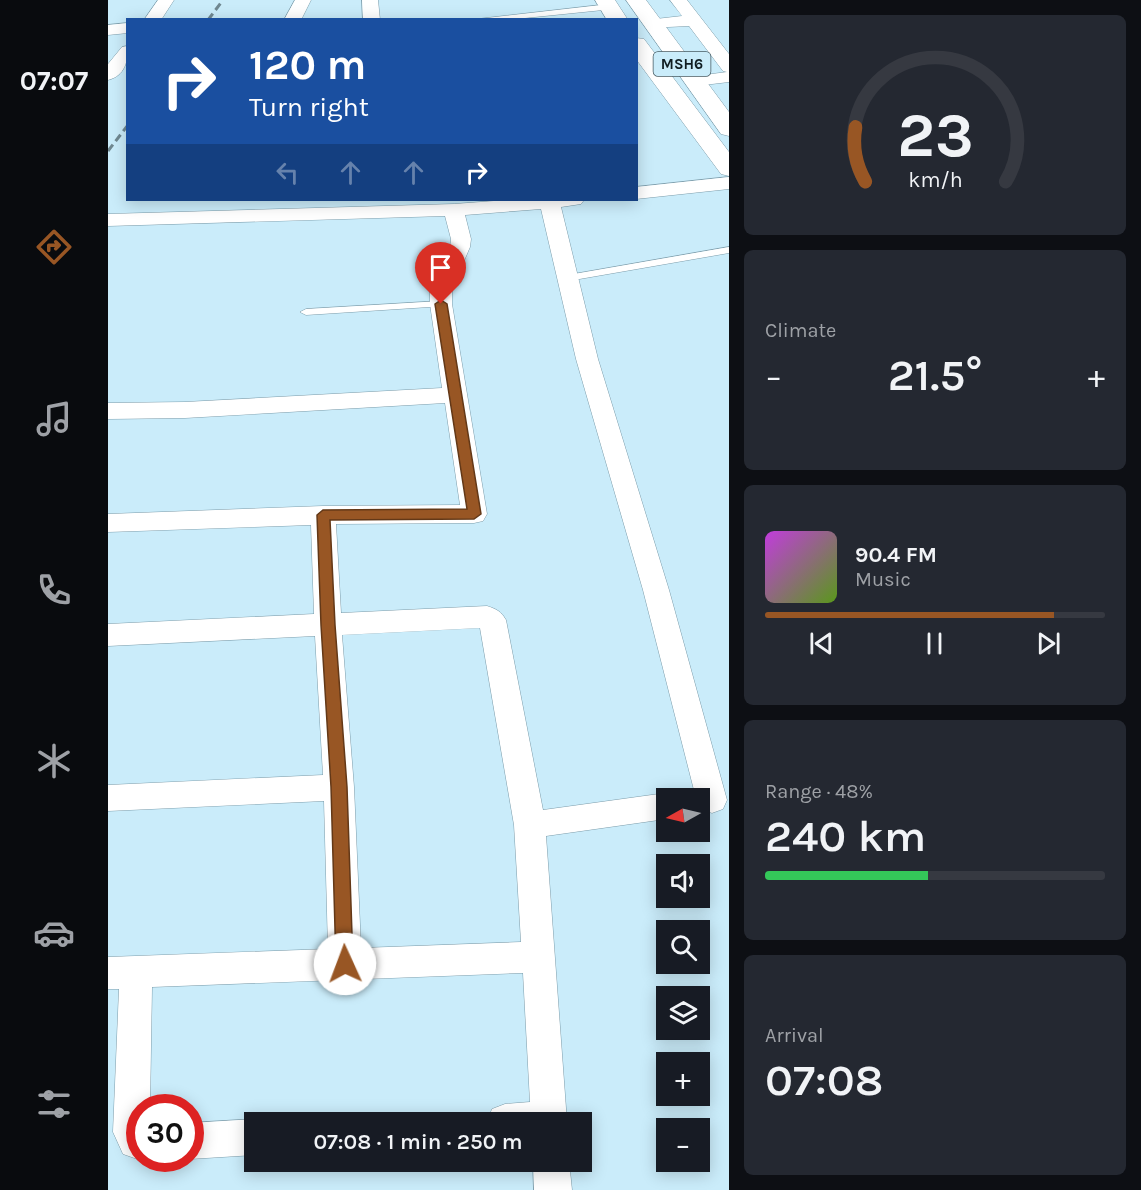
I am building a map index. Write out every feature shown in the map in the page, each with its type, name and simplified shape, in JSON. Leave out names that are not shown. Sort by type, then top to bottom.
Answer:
[{"type":"main road","name":"MSH6","points":[[636,0],[728,129]]},
{"type":"main road","name":"MSH6","points":[[638,47],[729,169]]},
{"type":"street","points":[[153,18],[166,0]]},
{"type":"street","points":[[293,18],[303,0]]},
{"type":"street","points":[[369,0],[372,18]]},
{"type":"street","points":[[678,0],[729,67]]},
{"type":"street","points":[[653,24],[693,20]]},
{"type":"street","points":[[108,30],[126,28]]},
{"type":"street","points":[[108,75],[126,53]]},
{"type":"street","points":[[694,81],[729,77]]},
{"type":"street","points":[[638,193],[729,183]]},
{"type":"street","points":[[108,220],[202,208],[398,205],[454,210],[562,201],[568,278],[587,360],[656,590],[713,800]]},
{"type":"street","points":[[108,523],[323,515],[474,514],[441,304],[441,289],[460,247],[461,239],[454,210]]},
{"type":"street","points":[[108,411],[185,410],[456,394]]},
{"type":"street","points":[[323,515],[339,787],[345,964]]},
{"type":"street","points":[[108,635],[487,617],[492,620],[530,825],[548,1112]]},
{"type":"street","points":[[108,798],[339,787]]},
{"type":"street","points":[[530,825],[656,807]]},
{"type":"street","points":[[129,1094],[122,973],[537,957]]},
{"type":"street","points":[[204,1140],[244,1138]]},
{"type":"street","points":[[552,1172],[554,1190]]},
{"type":"lane","points":[[557,0],[563,11]]},
{"type":"lane","points":[[493,18],[611,9]]},
{"type":"lane","points":[[568,278],[729,250]]},
{"type":"lane","points":[[306,312],[441,304]]},
{"type":"railway","points":[[210,18],[223,0]]},
{"type":"railway","points":[[108,151],[126,128]]},
{"type":"route","points":[[345,964],[339,787],[323,515],[474,514],[441,304]]}]
